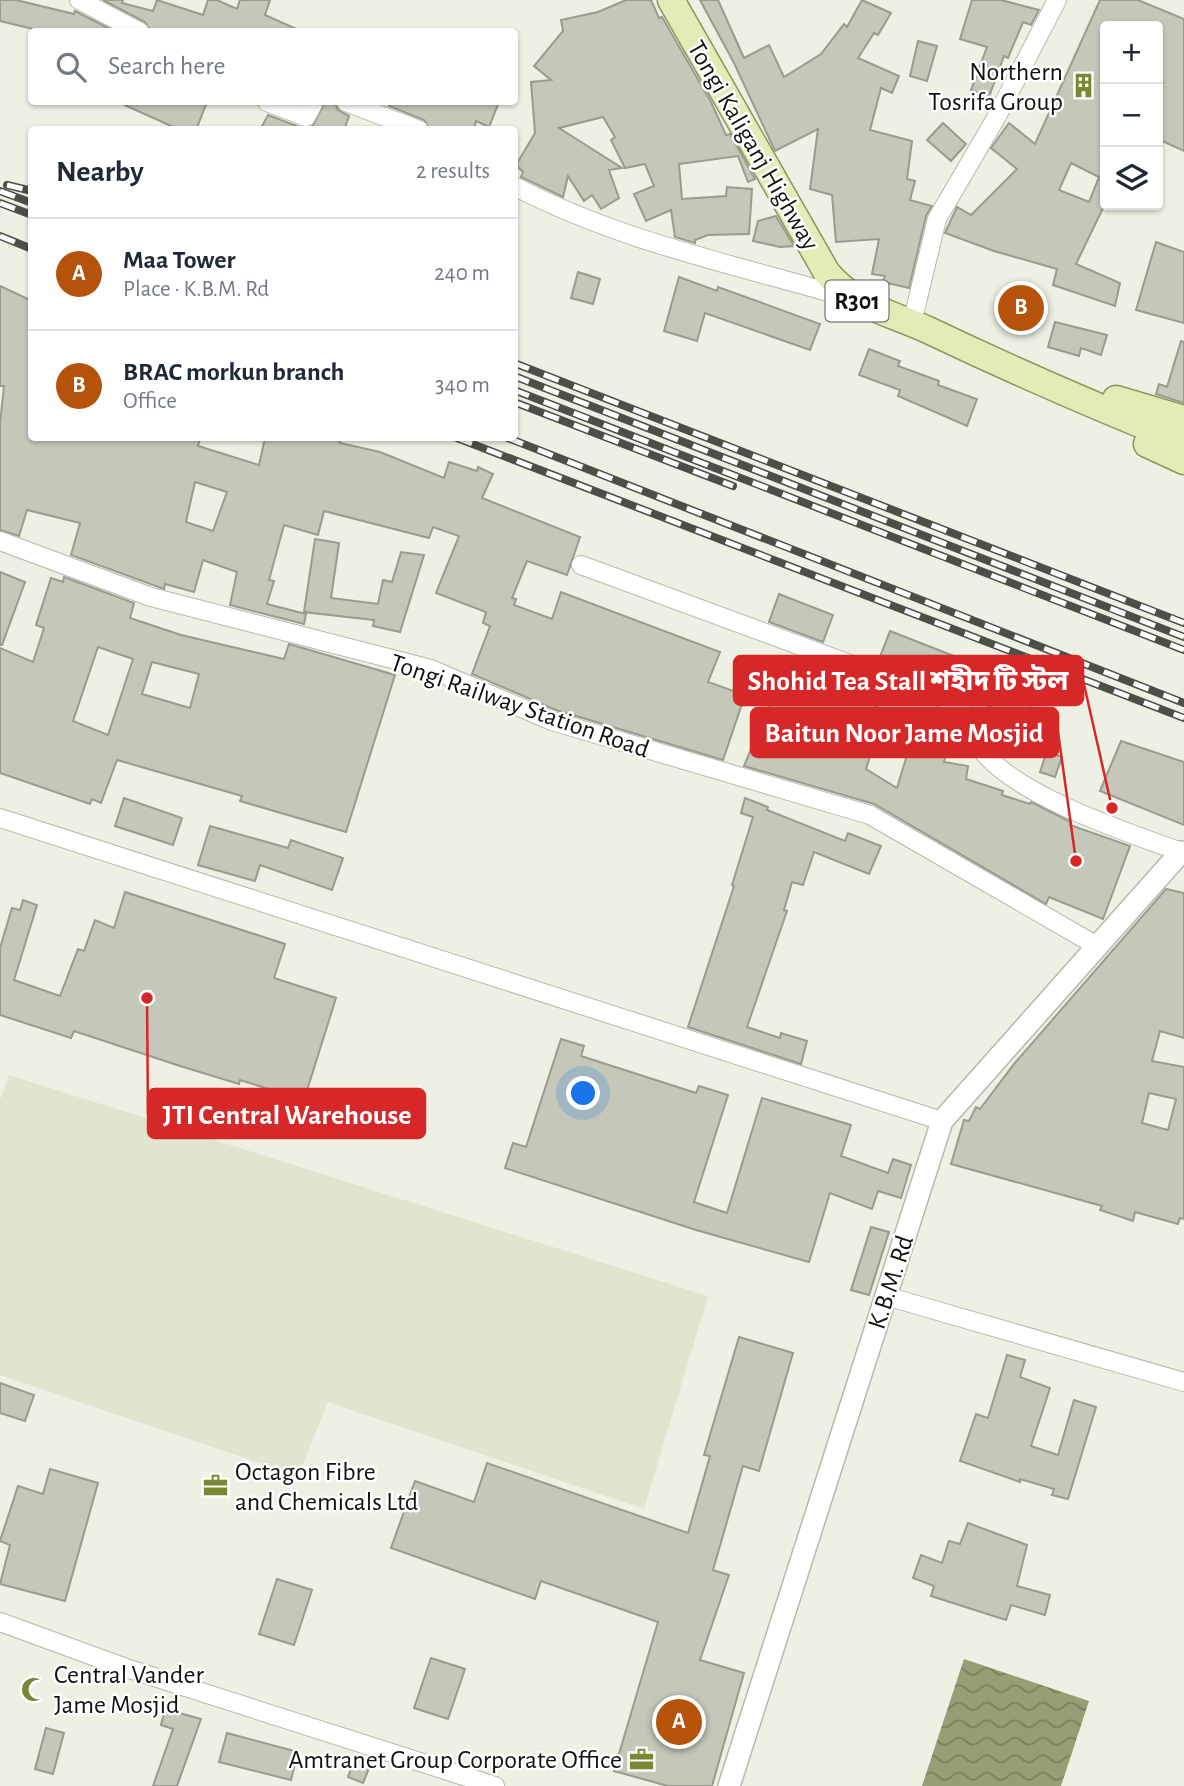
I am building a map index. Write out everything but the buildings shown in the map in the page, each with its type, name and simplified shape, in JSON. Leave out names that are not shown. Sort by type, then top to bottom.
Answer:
[{"type":"main road","name":"Tongi Kaliganj Highway","points":[[671,0],[827,273],[854,299],[1042,384],[1184,442]]},
{"type":"main road","name":"R301","points":[[1042,384],[1117,399],[1184,419]]},
{"type":"main road","name":"R301","points":[[1042,384],[1109,424],[1184,461]]},
{"type":"street","points":[[79,0],[132,28]]},
{"type":"street","points":[[912,323],[937,219],[996,118],[1057,0]]},
{"type":"street","points":[[275,105],[306,117],[312,105]]},
{"type":"street","points":[[354,105],[409,126]]},
{"type":"street","points":[[518,188],[572,214],[622,233],[854,299]]},
{"type":"street","name":"Tongi Railway Station Road","points":[[0,541],[151,597],[431,669],[552,721],[870,815],[1097,947]]},
{"type":"street","points":[[581,565],[961,705],[981,749],[1019,783],[1182,853]]},
{"type":"street","points":[[0,818],[942,1121]]},
{"type":"street","name":"K.B.M. Rd","points":[[729,1786],[942,1121],[1182,853]]},
{"type":"street","points":[[886,1296],[1184,1381]]},
{"type":"street","points":[[0,1622],[126,1668],[495,1786]]},
{"type":"shaded area","name":"Octagon Fibre and Chemicals Ltd","points":[[9,1075],[708,1296],[644,1509],[328,1402],[298,1476],[0,1375],[0,1100]]},
{"type":"water","points":[[964,1659],[1089,1701],[1061,1786],[922,1786]]},
{"type":"railway","points":[[7,185],[28,190]]},
{"type":"railway","points":[[0,191],[28,202]]},
{"type":"railway","points":[[0,203],[28,214]]},
{"type":"railway","points":[[0,236],[28,247]]},
{"type":"railway","points":[[518,365],[1184,623]]},
{"type":"railway","points":[[518,378],[1184,637]]},
{"type":"railway","points":[[518,392],[1184,650]]},
{"type":"railway","points":[[518,404],[733,486]]},
{"type":"railway","points":[[465,441],[1184,718]]},
{"type":"railway","points":[[516,441],[1184,703]]},
{"type":"place","name":"Northern Tosrifa Group","points":[[1083,86]]},
{"type":"place","name":"BRAC morkun branch","points":[[1021,308]]},
{"type":"place","name":"Shohid Tea Stall শহীদ টি স্টল","points":[[1112,808]]},
{"type":"place","name":"Baitun Noor Jame Mosjid","points":[[1076,861]]},
{"type":"place","name":"JTI Central Warehouse","points":[[147,998]]},
{"type":"place","name":"Octagon Fibre and Chemicals Ltd","points":[[215,1486]]},
{"type":"place","name":"Central Vander Jame Mosjid","points":[[34,1689]]},
{"type":"place","name":"Maa Tower","points":[[679,1722]]},
{"type":"place","name":"Amtranet Group Corporate Office","points":[[642,1759]]}]
